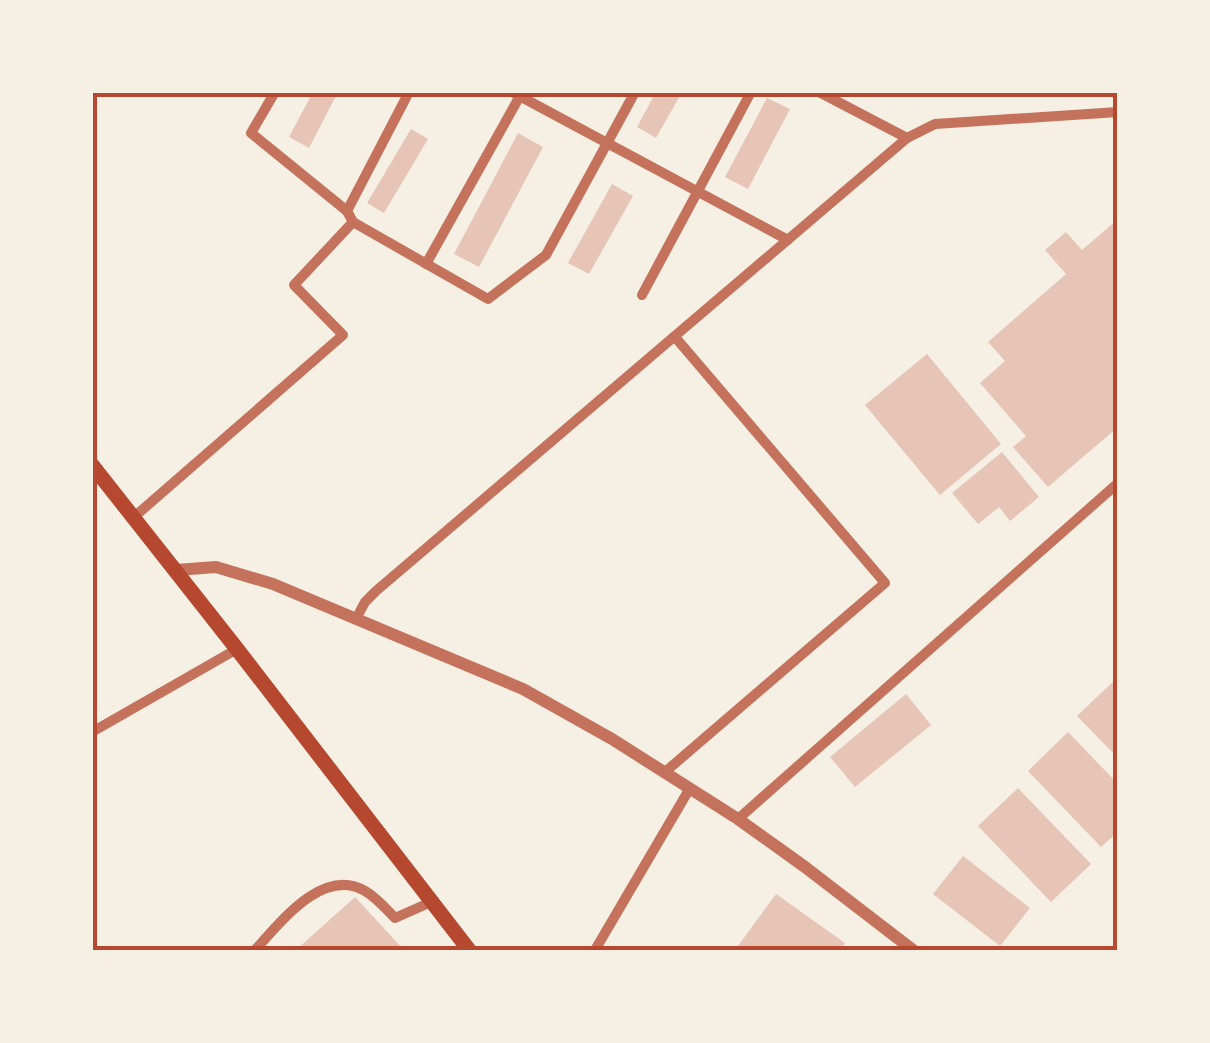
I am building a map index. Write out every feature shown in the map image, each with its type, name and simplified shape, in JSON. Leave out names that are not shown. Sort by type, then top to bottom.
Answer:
[{"type":"main road","points":[[92,465],[469,950]]},
{"type":"street","points":[[274,92],[250,132],[350,216],[488,299],[546,255],[634,92]]},
{"type":"street","points":[[134,518],[343,335],[294,285],[350,216],[409,92]]},
{"type":"street","points":[[642,295],[751,92]]},
{"type":"street","points":[[819,92],[907,138]]},
{"type":"street","points":[[426,264],[518,94],[788,240]]},
{"type":"street","points":[[356,618],[376,591],[907,138],[935,124],[1118,112]]},
{"type":"street","points":[[665,772],[884,583],[675,337]]},
{"type":"street","points":[[738,819],[1118,483]]},
{"type":"street","points":[[176,570],[216,568],[273,584],[523,688],[738,819],[913,950]]},
{"type":"street","points":[[92,732],[237,648]]},
{"type":"street","points":[[596,950],[690,788]]},
{"type":"street","points":[[255,950],[291,911],[322,888],[337,884],[364,890],[395,918],[431,902]]},
{"type":"building","points":[[313,92],[338,92],[309,148],[289,137]]},
{"type":"building","points":[[656,92],[682,92],[656,138],[637,127]]},
{"type":"building","points":[[767,98],[790,109],[748,189],[725,177]]},
{"type":"building","points":[[411,129],[428,139],[384,213],[367,203]]},
{"type":"building","points":[[518,133],[543,147],[479,267],[454,254]]},
{"type":"building","points":[[612,184],[633,196],[589,274],[568,263]]},
{"type":"building","points":[[1118,219],[1118,427],[1048,487],[1013,447],[1026,436],[980,383],[1005,361],[988,342],[1066,274],[1045,250],[1066,232],[1082,250]]},
{"type":"building","points":[[927,354],[1001,444],[940,495],[865,405]]},
{"type":"building","points":[[1002,452],[1039,497],[1010,521],[999,507],[978,524],[952,493]]},
{"type":"building","points":[[1118,677],[1118,758],[1077,716]]},
{"type":"building","points":[[906,694],[931,725],[855,787],[830,757]]},
{"type":"building","points":[[1068,732],[1118,784],[1118,832],[1101,847],[1028,771]]},
{"type":"building","points":[[1018,788],[1091,864],[1051,902],[978,826]]},
{"type":"building","points":[[963,856],[1030,908],[1000,946],[933,894]]},
{"type":"building","points":[[776,894],[845,943],[840,950],[735,950]]},
{"type":"building","points":[[355,897],[404,950],[296,950]]}]
